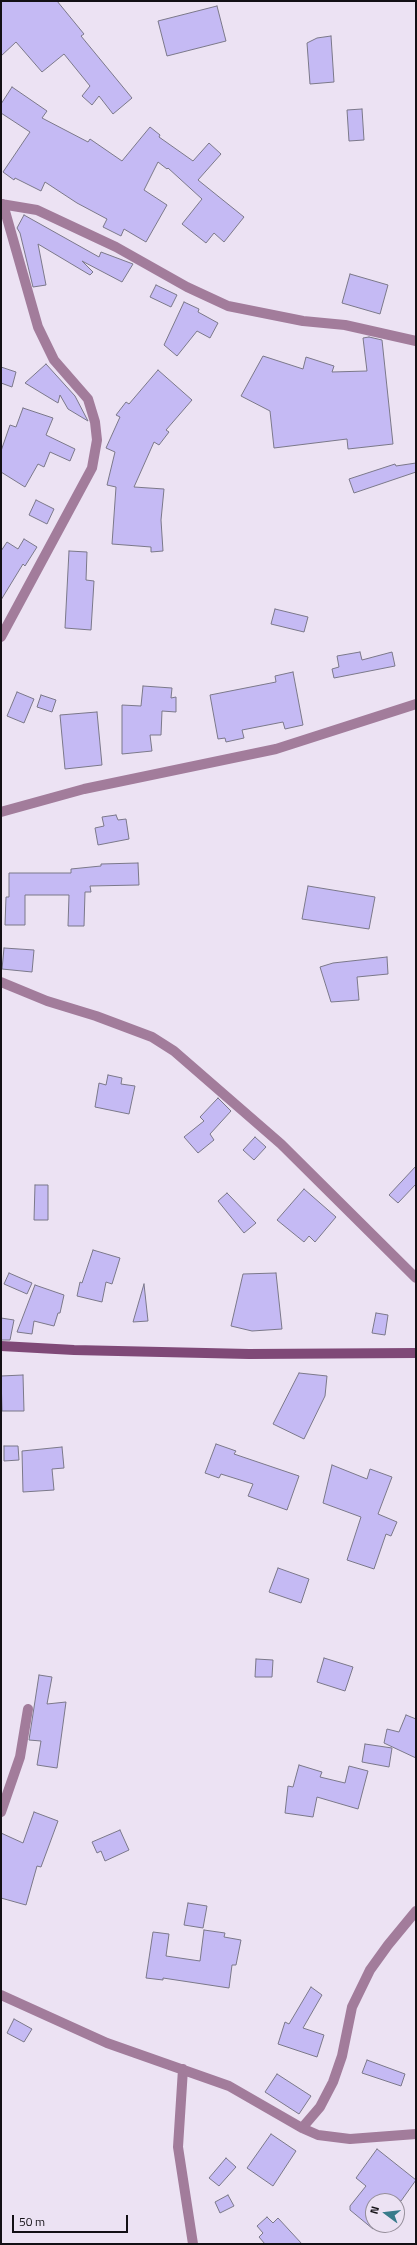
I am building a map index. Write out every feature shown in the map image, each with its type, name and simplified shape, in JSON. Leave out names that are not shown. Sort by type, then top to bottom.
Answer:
[{"type":"main road","points":[[1,1346],[74,1350],[249,1354],[416,1353]]},
{"type":"street","points":[[1,637],[92,468],[97,440],[95,422],[88,399],[54,360],[38,327],[2,204],[37,210],[116,247],[187,287],[228,306],[303,321],[345,325],[416,341]]},
{"type":"street","points":[[1,812],[84,789],[276,749],[416,704]]},
{"type":"street","points":[[1,982],[47,1001],[96,1016],[152,1037],[174,1051],[281,1144],[416,1278]]},
{"type":"street","points":[[1,1812],[20,1757],[28,1709]]},
{"type":"street","points":[[302,2128],[320,2107],[333,2082],[342,2056],[352,2007],[370,1970],[416,1911]]},
{"type":"street","points":[[1,1995],[107,2043],[229,2086],[302,2128],[318,2135],[350,2138],[416,2134]]},
{"type":"street","points":[[183,2069],[178,2147],[193,2244]]},
{"type":"building","points":[[1,1],[57,1],[84,34],[81,36],[132,98],[113,114],[99,96],[92,105],[82,96],[90,86],[64,54],[42,72],[16,42],[1,56]]},
{"type":"building","points":[[217,6],[226,41],[167,56],[158,21]]},
{"type":"building","points":[[331,36],[334,82],[310,84],[307,43],[317,38]]},
{"type":"building","points":[[12,87],[47,111],[42,118],[88,142],[90,139],[122,161],[150,127],[160,135],[159,137],[193,161],[209,143],[221,154],[198,180],[244,217],[224,242],[214,233],[206,243],[182,224],[202,199],[168,168],[167,169],[158,162],[144,190],[167,205],[146,242],[124,229],[121,236],[103,227],[107,219],[77,203],[45,182],[41,191],[15,178],[14,180],[3,172],[30,132],[1,113],[1,104]]},
{"type":"building","points":[[362,109],[364,140],[349,141],[347,110]]},
{"type":"building","points":[[24,215],[99,257],[101,252],[133,264],[122,282],[82,261],[93,272],[90,275],[38,244],[46,285],[33,287],[20,233],[17,228]]},
{"type":"building","points":[[350,274],[388,285],[380,314],[342,303]]},
{"type":"building","points":[[156,285],[177,295],[171,307],[150,297]]},
{"type":"building","points":[[184,302],[199,309],[198,312],[218,323],[210,338],[197,331],[177,356],[164,345]]},
{"type":"building","points":[[369,337],[382,340],[393,444],[348,449],[347,439],[274,448],[270,411],[241,396],[263,356],[303,369],[306,357],[334,366],[332,372],[367,371],[363,338]]},
{"type":"building","points":[[46,364],[75,396],[88,421],[68,409],[60,395],[58,403],[25,383]]},
{"type":"building","points":[[1,367],[16,372],[12,387],[1,383]]},
{"type":"building","points":[[158,370],[192,400],[166,430],[169,432],[159,445],[154,442],[134,487],[164,489],[161,520],[163,551],[151,552],[151,547],[112,544],[116,487],[107,485],[115,452],[106,448],[120,417],[116,415],[126,402],[129,404]]},
{"type":"building","points":[[23,408],[53,418],[46,435],[75,449],[70,461],[50,452],[44,467],[38,464],[25,487],[1,472],[1,451],[10,425],[16,427]]},
{"type":"building","points":[[416,463],[416,472],[354,493],[349,479],[395,464],[396,466]]},
{"type":"building","points":[[36,500],[54,509],[47,524],[29,515]]},
{"type":"building","points":[[24,539],[37,547],[25,566],[23,564],[1,600],[1,551],[7,542],[18,549]]},
{"type":"building","points":[[69,551],[87,552],[86,580],[94,581],[91,630],[65,628]]},
{"type":"building","points":[[275,609],[308,617],[304,632],[271,624]]},
{"type":"building","points":[[360,652],[362,660],[392,652],[395,666],[334,678],[332,669],[339,667],[337,656]]},
{"type":"building","points":[[293,672],[303,725],[285,729],[283,722],[242,730],[244,738],[226,742],[225,738],[218,739],[210,695],[276,682],[275,676]]},
{"type":"building","points":[[143,686],[172,688],[171,698],[176,697],[176,712],[162,711],[161,735],[150,735],[152,751],[122,754],[122,705],[141,706]]},
{"type":"building","points":[[17,692],[34,699],[24,723],[7,716]]},
{"type":"building","points":[[41,695],[56,700],[52,712],[37,707]]},
{"type":"building","points":[[97,712],[102,765],[65,769],[60,715]]},
{"type":"building","points":[[116,815],[118,820],[126,819],[129,839],[98,845],[95,828],[104,826],[102,817]]},
{"type":"building","points":[[138,863],[139,885],[90,886],[91,892],[85,892],[84,926],[68,926],[69,895],[25,895],[25,925],[5,925],[6,897],[9,897],[9,873],[71,873],[71,869],[101,866],[101,864]]},
{"type":"building","points":[[308,886],[375,897],[369,929],[302,919]]},
{"type":"building","points":[[4,948],[34,950],[32,972],[2,969]]},
{"type":"building","points":[[387,957],[388,974],[357,977],[359,1000],[331,1002],[320,967],[333,963]]},
{"type":"building","points":[[108,1075],[122,1078],[121,1084],[135,1086],[129,1114],[95,1107],[99,1083],[106,1085]]},
{"type":"building","points":[[218,1098],[231,1111],[210,1134],[214,1140],[198,1153],[184,1137],[204,1121],[200,1117]]},
{"type":"building","points":[[255,1137],[266,1147],[254,1160],[243,1150]]},
{"type":"building","points":[[416,1166],[416,1184],[398,1203],[389,1195]]},
{"type":"building","points":[[35,1185],[48,1185],[48,1220],[34,1220]]},
{"type":"building","points":[[304,1189],[336,1217],[315,1242],[309,1236],[304,1242],[277,1220]]},
{"type":"building","points":[[227,1193],[256,1223],[244,1233],[218,1201]]},
{"type":"building","points":[[93,1250],[120,1258],[112,1284],[106,1282],[102,1302],[77,1296],[80,1282],[82,1283]]},
{"type":"building","points":[[9,1273],[32,1283],[27,1294],[4,1284]]},
{"type":"building","points":[[276,1273],[282,1329],[252,1331],[231,1326],[243,1274]]},
{"type":"building","points":[[144,1284],[148,1321],[133,1322]]},
{"type":"building","points":[[35,1285],[64,1295],[60,1313],[58,1313],[54,1326],[34,1321],[32,1334],[17,1332]]},
{"type":"building","points":[[376,1313],[388,1315],[385,1335],[372,1333]]},
{"type":"building","points":[[1,1318],[14,1320],[10,1340],[1,1340]]},
{"type":"building","points":[[299,1373],[327,1376],[325,1396],[304,1439],[273,1424]]},
{"type":"building","points":[[23,1375],[24,1411],[2,1411],[1,1376]]},
{"type":"building","points":[[216,1444],[236,1451],[234,1454],[299,1476],[287,1510],[248,1496],[253,1484],[221,1474],[219,1478],[205,1473]]},
{"type":"building","points":[[4,1446],[18,1446],[19,1460],[4,1461]]},
{"type":"building","points":[[62,1447],[64,1468],[52,1469],[54,1490],[23,1492],[22,1451]]},
{"type":"building","points":[[332,1465],[367,1479],[370,1469],[392,1477],[378,1514],[397,1522],[391,1536],[386,1534],[374,1569],[347,1560],[361,1517],[323,1503]]},
{"type":"building","points":[[278,1568],[309,1579],[301,1603],[269,1592]]},
{"type":"building","points":[[324,1658],[353,1667],[345,1691],[317,1682]]},
{"type":"building","points":[[256,1659],[273,1660],[272,1677],[255,1677]]},
{"type":"building","points":[[39,1675],[52,1677],[47,1704],[66,1702],[57,1768],[37,1765],[41,1741],[29,1740]]},
{"type":"building","points":[[406,1715],[416,1719],[416,1758],[384,1743],[387,1729],[399,1732]]},
{"type":"building","points":[[365,1744],[392,1748],[389,1767],[362,1762]]},
{"type":"building","points":[[299,1765],[322,1772],[320,1777],[345,1783],[349,1766],[368,1771],[358,1809],[317,1797],[313,1817],[285,1813],[288,1786],[293,1787]]},
{"type":"building","points":[[34,1812],[58,1821],[41,1867],[37,1866],[26,1905],[1,1898],[1,1833],[23,1843]]},
{"type":"building","points":[[120,1830],[129,1850],[105,1861],[101,1851],[97,1853],[92,1842]]},
{"type":"building","points":[[188,1903],[207,1906],[203,1928],[184,1925]]},
{"type":"building","points":[[204,1930],[225,1933],[224,1937],[241,1940],[236,1965],[232,1965],[229,1988],[163,1978],[163,1980],[146,1978],[153,1932],[169,1934],[166,1956],[200,1961]]},
{"type":"building","points":[[311,1987],[322,1995],[303,2028],[324,2035],[317,2057],[278,2044],[285,2022],[289,2024]]},
{"type":"building","points":[[14,2019],[32,2029],[24,2042],[7,2033]]},
{"type":"building","points":[[367,2060],[405,2074],[401,2086],[362,2073]]},
{"type":"building","points":[[277,2074],[311,2096],[299,2114],[265,2092]]},
{"type":"building","points":[[271,2134],[296,2151],[273,2186],[247,2168]]},
{"type":"building","points":[[377,2149],[416,2180],[405,2195],[405,2193],[365,2193],[365,2222],[350,2210],[350,2206],[366,2186],[356,2178]]},
{"type":"building","points":[[226,2158],[236,2167],[219,2186],[209,2178]]},
{"type":"building","points":[[228,2195],[234,2206],[220,2213],[215,2202]]},
{"type":"building","points":[[267,2217],[273,2223],[278,2218],[302,2244],[265,2244],[259,2237],[263,2233],[257,2226]]}]
